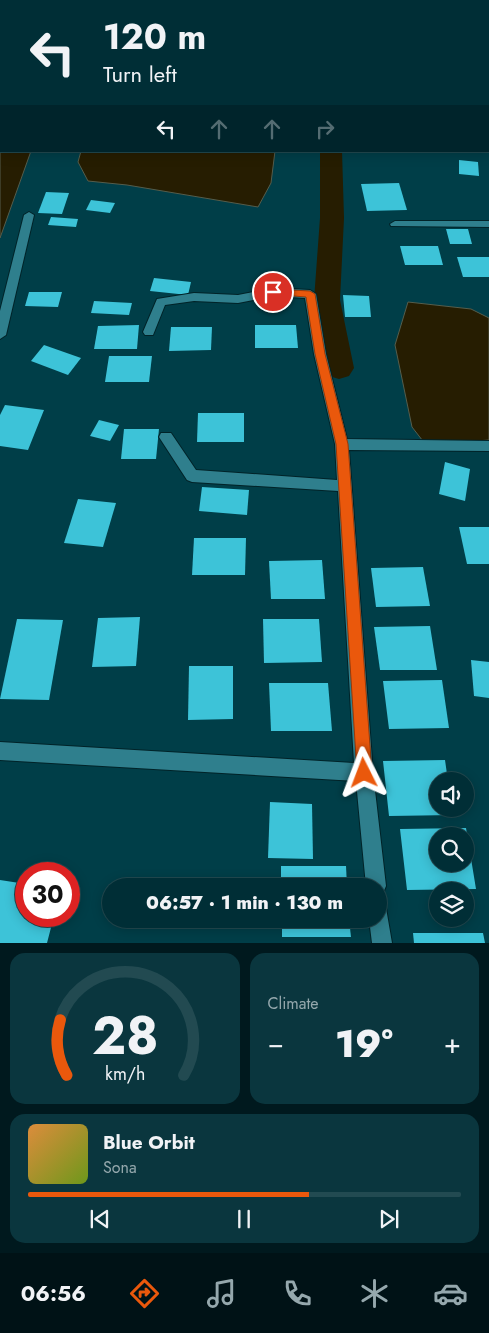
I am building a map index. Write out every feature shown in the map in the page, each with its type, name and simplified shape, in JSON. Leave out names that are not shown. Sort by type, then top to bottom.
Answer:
[{"type":"street","points":[[0,335],[29,215]]},
{"type":"street","points":[[395,224],[489,224]]},
{"type":"street","points":[[149,332],[161,302],[194,297],[238,299],[273,292],[310,294],[320,354],[342,444],[364,773],[375,878]]},
{"type":"street","points":[[166,437],[192,476],[346,486]]},
{"type":"street","points":[[342,444],[489,446]]},
{"type":"street","points":[[0,751],[364,773]]},
{"type":"street","points":[[380,928],[382,943]]},
{"type":"shaded area","points":[[0,152],[31,152],[0,238]]},
{"type":"shaded area","points":[[81,152],[275,152],[271,183],[258,207],[127,185],[88,181],[78,162]]},
{"type":"shaded area","points":[[408,302],[471,309],[489,318],[489,440],[426,445],[412,427],[395,345]]},
{"type":"building","points":[[459,160],[478,162],[479,176],[459,174]]},
{"type":"building","points":[[399,183],[407,210],[367,211],[361,184]]},
{"type":"building","points":[[46,192],[69,193],[62,214],[38,213]]},
{"type":"building","points":[[91,200],[115,203],[110,213],[86,210]]},
{"type":"building","points":[[51,217],[78,219],[76,227],[48,225]]},
{"type":"building","points":[[446,229],[468,229],[472,244],[450,244]]},
{"type":"building","points":[[400,246],[438,246],[443,265],[405,265]]},
{"type":"building","points":[[457,257],[489,257],[489,277],[463,277]]},
{"type":"building","points":[[154,278],[191,282],[188,295],[150,291]]},
{"type":"building","points":[[29,292],[62,292],[58,307],[25,306]]},
{"type":"building","points":[[343,295],[369,296],[371,317],[345,317]]},
{"type":"building","points":[[94,301],[132,303],[129,315],[91,313]]},
{"type":"building","points":[[139,325],[137,349],[94,349],[98,326]]},
{"type":"building","points":[[255,325],[296,325],[298,348],[255,348]]},
{"type":"building","points":[[171,327],[212,327],[211,350],[169,351]]},
{"type":"building","points":[[44,345],[81,358],[68,375],[31,361]]},
{"type":"building","points":[[109,356],[152,356],[149,382],[105,382]]},
{"type":"building","points":[[5,405],[44,410],[28,450],[0,446],[0,415]]},
{"type":"building","points":[[198,413],[244,413],[244,442],[197,442]]},
{"type":"building","points":[[99,420],[119,425],[110,441],[90,436]]},
{"type":"building","points":[[124,429],[159,429],[156,459],[121,459]]},
{"type":"building","points":[[445,462],[470,469],[465,501],[439,494]]},
{"type":"building","points":[[202,487],[249,490],[247,515],[199,511]]},
{"type":"building","points":[[78,499],[116,503],[103,547],[64,543]]},
{"type":"building","points":[[459,527],[489,527],[489,564],[467,564]]},
{"type":"building","points":[[194,538],[246,538],[245,575],[192,575]]},
{"type":"building","points":[[322,560],[325,599],[271,599],[269,561]]},
{"type":"building","points":[[423,567],[430,606],[376,607],[371,568]]},
{"type":"building","points":[[140,617],[136,666],[92,667],[98,618]]},
{"type":"building","points":[[17,619],[63,620],[49,700],[0,699]]},
{"type":"building","points":[[263,619],[319,619],[322,662],[264,663]]},
{"type":"building","points":[[430,626],[437,670],[380,670],[374,627]]},
{"type":"building","points":[[471,660],[489,662],[489,698],[474,696]]},
{"type":"building","points":[[189,666],[233,666],[233,719],[188,720]]},
{"type":"building","points":[[442,680],[449,728],[389,729],[383,681]]},
{"type":"building","points":[[269,683],[328,683],[332,731],[271,731]]},
{"type":"building","points":[[445,760],[447,772],[429,772],[429,815],[389,816],[383,761]]},
{"type":"building","points":[[270,802],[312,804],[313,859],[268,858]]},
{"type":"building","points":[[400,829],[429,829],[429,872],[473,872],[476,889],[474,889],[474,882],[429,882],[429,890],[407,890]]},
{"type":"building","points":[[281,866],[346,866],[347,878],[281,878]]},
{"type":"building","points":[[0,880],[15,882],[15,927],[51,927],[47,943],[0,943]]},
{"type":"building","points":[[282,928],[350,928],[351,937],[282,937]]},
{"type":"building","points":[[413,933],[483,933],[485,943],[414,943]]},
{"type":"waterway","points":[[331,152],[332,218],[327,300],[339,368]]},
{"type":"route","points":[[273,292],[310,294],[320,354],[342,444],[364,773]]}]
